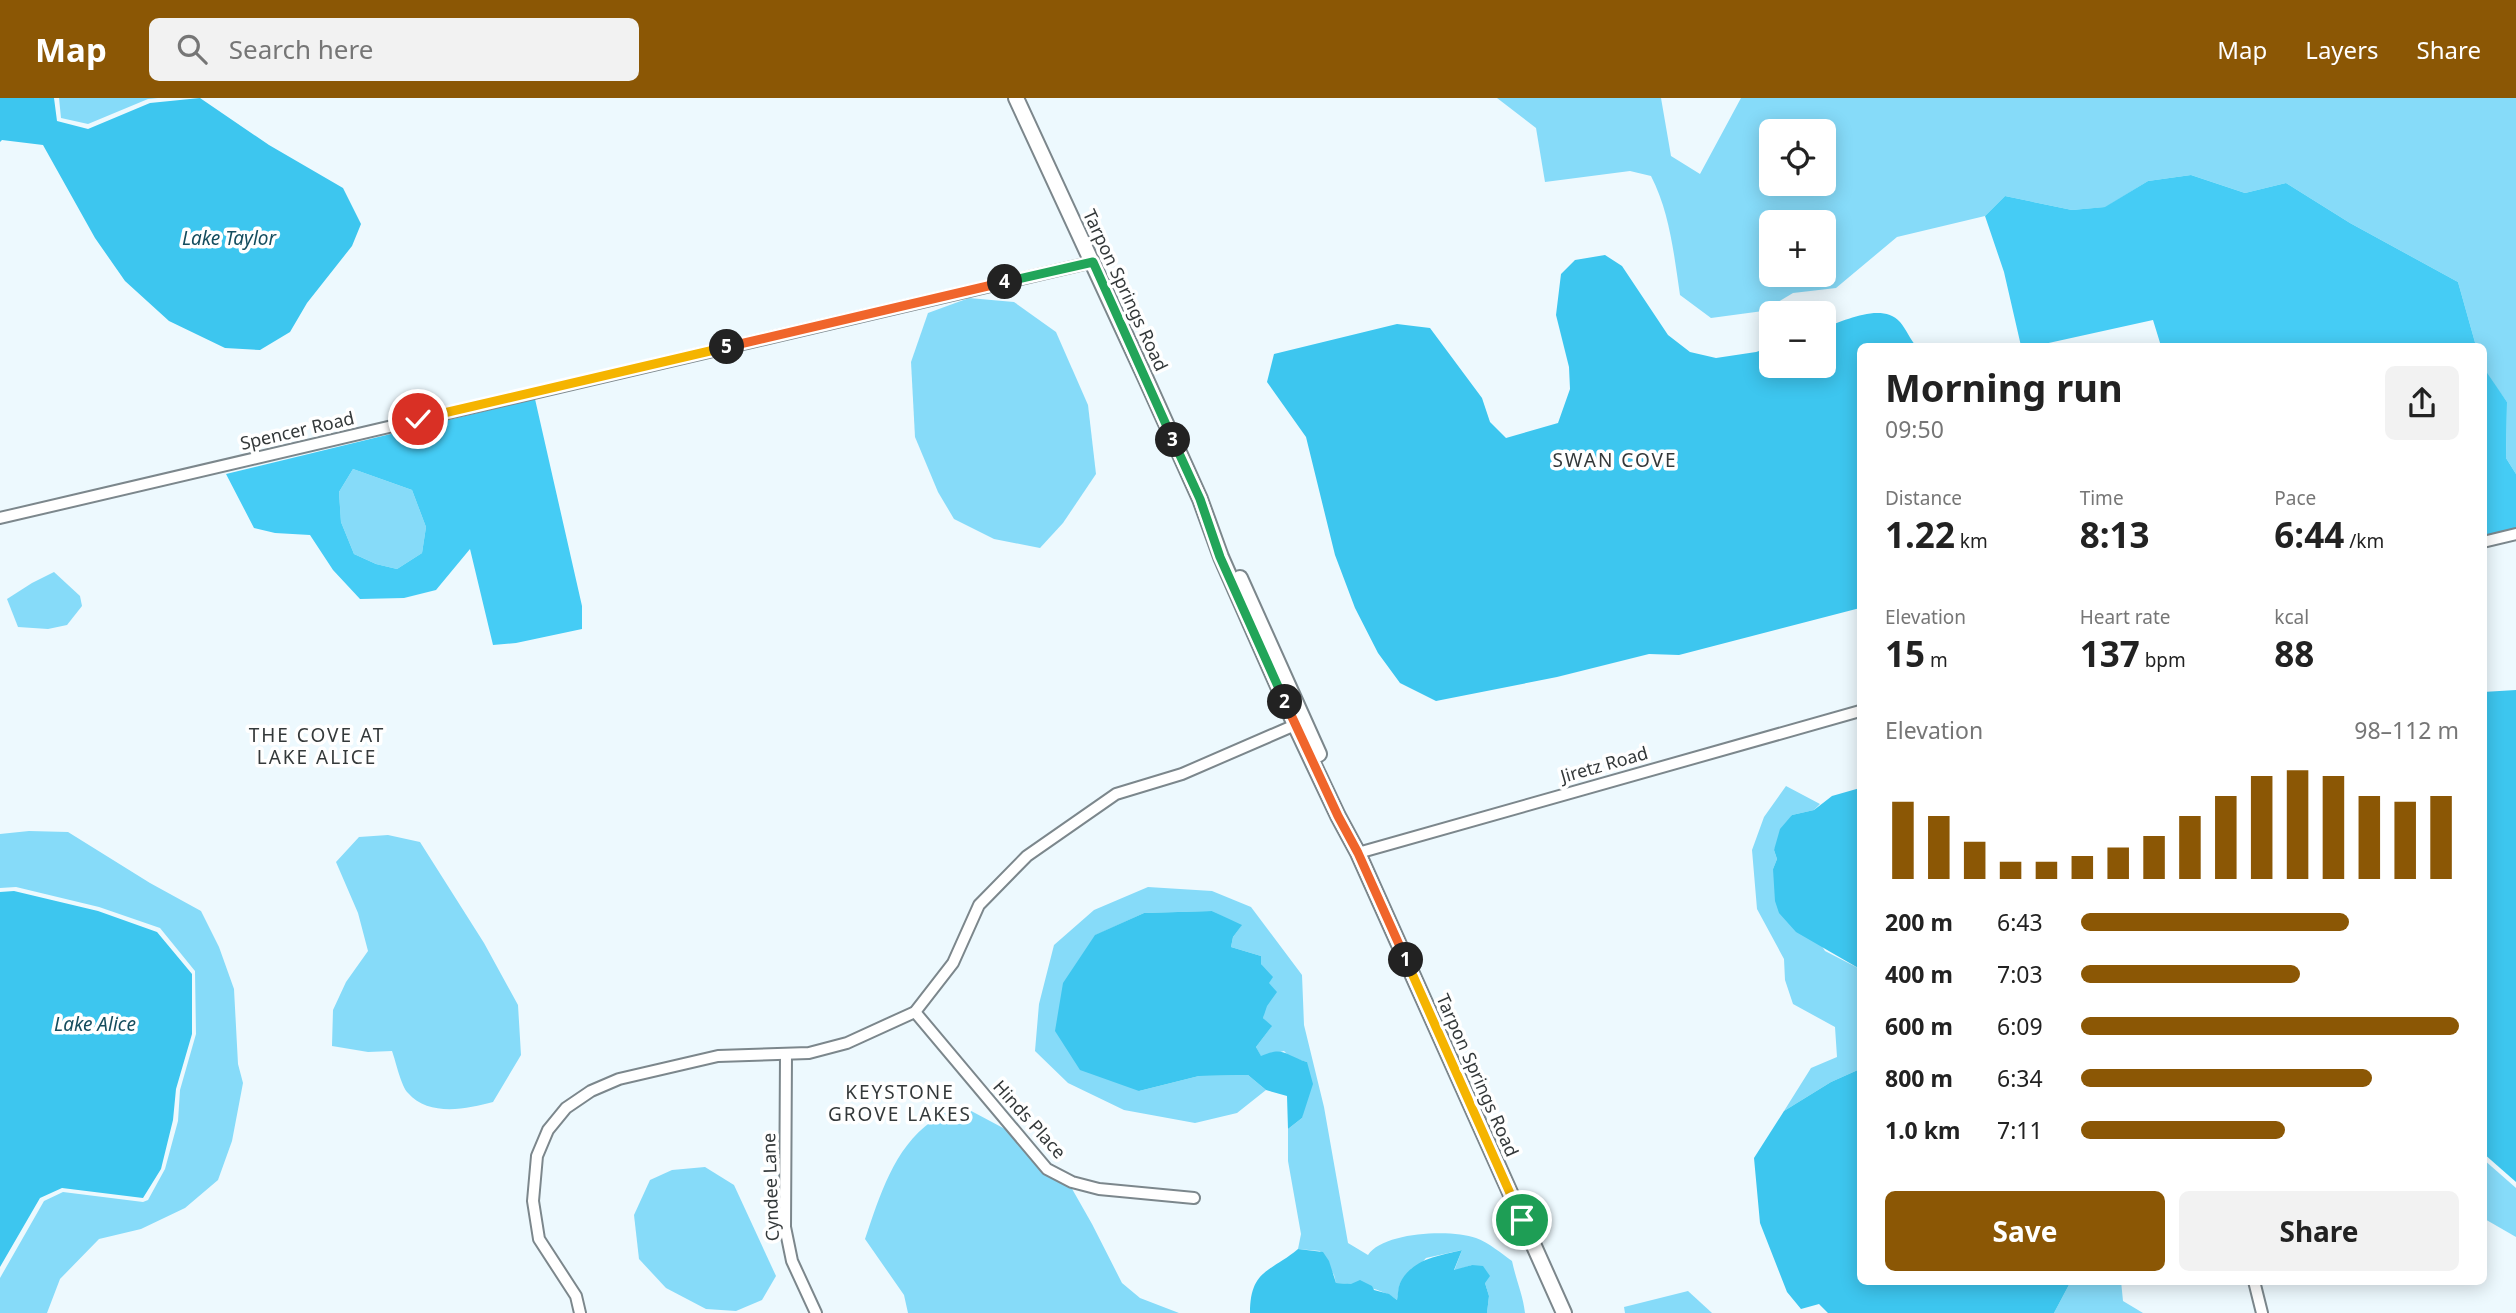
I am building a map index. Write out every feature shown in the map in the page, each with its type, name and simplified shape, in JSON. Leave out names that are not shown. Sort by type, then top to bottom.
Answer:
[{"type":"main road","name":"Tarpon Springs Road","points":[[1016,98],[1200,499],[1220,557],[1300,723],[1338,816],[1358,853],[1564,1313]]},
{"type":"street","name":"Spencer Road","points":[[0,518],[1093,262]]},
{"type":"street","points":[[2487,541],[2516,534]]},
{"type":"street","name":"Jiretz Road","points":[[1358,853],[1857,712]]},
{"type":"street","points":[[580,1313],[576,1296],[539,1239],[533,1201],[537,1156],[548,1130],[566,1108],[591,1090],[619,1079],[718,1056],[809,1053],[847,1043],[915,1012],[953,963],[979,905],[1027,856],[1116,794],[1182,774],[1300,723]]},
{"type":"street","name":"Hinds Place","points":[[915,1012],[1047,1169],[1072,1182],[1099,1189],[1194,1198]]},
{"type":"street","name":"Cyndee Lane","points":[[786,1054],[785,1227],[792,1261],[816,1313]]},
{"type":"street","points":[[2255,1285],[2262,1313]]},
{"type":"shaded area","points":[[59,98],[158,98],[148,99],[88,124],[61,118]]},
{"type":"shaded area","points":[[1497,98],[1661,98],[1671,156],[1700,174],[1741,98],[2516,98],[2516,474],[2506,458],[2507,402],[2487,375],[2487,343],[2475,343],[2458,282],[2350,223],[2286,183],[2245,193],[2191,175],[2148,181],[2106,207],[2072,210],[2005,196],[1985,216],[1897,237],[1836,288],[1793,293],[1780,301],[1759,301],[1759,312],[1711,318],[1680,295],[1667,219],[1657,190],[1651,176],[1630,171],[1545,182],[1536,128]]},
{"type":"shaded area","points":[[2191,175],[2245,193],[2286,183],[2350,223],[2458,282],[2475,343],[2160,343],[2153,320],[2049,343],[2020,343],[2004,272],[1985,216],[2005,196],[2072,210],[2105,207],[2148,181]]},
{"type":"shaded area","points":[[969,298],[1014,302],[1056,332],[1088,405],[1096,474],[1063,523],[1040,548],[994,539],[954,519],[938,492],[915,437],[911,362],[928,313]]},
{"type":"shaded area","points":[[2487,373],[2507,402],[2506,458],[2516,474],[2516,529],[2487,536]]},
{"type":"shaded area","points":[[535,399],[582,606],[582,629],[516,643],[493,645],[470,549],[436,590],[404,598],[360,599],[333,570],[310,535],[275,533],[254,528],[226,474]],"holes":[[[353,469],[412,490],[426,527],[422,553],[397,569],[376,564],[354,554],[341,522],[339,492]]]},
{"type":"shaded area","points":[[353,469],[412,490],[426,527],[422,553],[397,569],[376,564],[354,554],[341,522],[339,492]]},
{"type":"shaded area","points":[[54,572],[80,596],[82,606],[67,625],[48,629],[18,627],[7,599]]},
{"type":"shaded area","points":[[1786,786],[1820,804],[1814,810],[1792,815],[1774,850],[1777,859],[1773,869],[1825,951],[1857,967],[1857,1070],[1831,1082],[1784,1111],[1811,1068],[1837,1057],[1835,1027],[1793,1004],[1785,980],[1784,959],[1757,909],[1752,850],[1764,817]]},
{"type":"shaded area","points":[[29,831],[68,832],[201,911],[219,947],[234,989],[238,1064],[243,1083],[232,1141],[218,1180],[185,1208],[141,1229],[99,1239],[60,1279],[47,1313],[0,1313],[0,1278],[44,1201],[63,1192],[143,1202],[148,1200],[165,1169],[178,1121],[180,1090],[196,1034],[195,971],[160,928],[99,907],[16,887],[0,888],[0,834]]},
{"type":"shaded area","points":[[388,835],[420,842],[484,943],[518,1005],[521,1055],[493,1102],[460,1109],[426,1106],[405,1090],[392,1051],[368,1052],[332,1046],[333,1010],[346,982],[368,951],[358,913],[336,862],[359,837]]},
{"type":"shaded area","points":[[1148,887],[1212,891],[1251,907],[1302,975],[1304,1025],[1324,1107],[1348,1243],[1368,1255],[1388,1241],[1418,1234],[1451,1234],[1476,1238],[1512,1261],[1525,1313],[1487,1313],[1489,1296],[1485,1283],[1472,1265],[1454,1271],[1462,1250],[1426,1258],[1419,1266],[1412,1268],[1400,1283],[1397,1300],[1376,1290],[1336,1283],[1320,1251],[1298,1249],[1301,1234],[1288,1161],[1288,1129],[1302,1118],[1307,1062],[1290,1057],[1284,1051],[1261,1057],[1256,1047],[1271,1027],[1263,1018],[1269,983],[1261,964],[1261,956],[1231,947],[1233,937],[1241,926],[1212,911],[1144,913],[1096,935],[1139,1091],[1199,1076],[1248,1075],[1266,1090],[1237,1113],[1195,1123],[1124,1110],[1068,1083],[1035,1051],[1039,1004],[1054,945],[1094,910]]},
{"type":"shaded area","points":[[960,1105],[1005,1129],[1042,1172],[1071,1187],[1122,1283],[1140,1298],[1179,1313],[908,1313],[904,1295],[865,1239],[889,1174],[907,1145],[932,1121]]},
{"type":"shaded area","points":[[2487,1163],[2516,1188],[2516,1237],[2487,1220]]},
{"type":"shaded area","points":[[705,1167],[734,1185],[776,1276],[762,1300],[736,1311],[706,1309],[666,1288],[639,1259],[634,1215],[650,1180],[672,1170]]},
{"type":"shaded area","points":[[2069,1285],[2121,1285],[2123,1301],[2143,1313],[2054,1313]]},
{"type":"shaded area","points":[[1688,1291],[1712,1313],[1625,1313],[1624,1307]]},
{"type":"water","name":"Lake Taylor","points":[[0,98],[54,98],[57,121],[88,129],[150,103],[200,98],[269,145],[343,188],[361,224],[352,246],[307,303],[290,332],[260,350],[225,348],[169,321],[125,281],[95,238],[43,145],[2,140],[0,142]]},
{"type":"water","points":[[1605,255],[1622,266],[1668,335],[1690,352],[1716,358],[1759,351],[1759,378],[1836,378],[1836,324],[1873,313],[1892,316],[1900,322],[1914,343],[1857,343],[1857,609],[1679,655],[1649,654],[1557,677],[1436,701],[1400,683],[1378,653],[1355,608],[1335,555],[1306,437],[1267,382],[1274,354],[1397,324],[1430,328],[1482,398],[1490,422],[1506,438],[1558,423],[1570,389],[1569,367],[1556,315],[1561,274],[1575,260]]},
{"type":"water","points":[[2516,690],[2516,1182],[2487,1157],[2487,692]]},
{"type":"water","points":[[1857,789],[1857,967],[1796,932],[1779,913],[1775,901],[1773,869],[1777,859],[1774,850],[1780,829],[1792,815],[1814,810],[1832,796]]},
{"type":"water","name":"Lake Alice","points":[[14,891],[98,911],[157,932],[192,974],[192,1034],[176,1089],[173,1120],[161,1169],[143,1198],[62,1188],[40,1198],[0,1267],[0,892]]},
{"type":"water","points":[[1212,911],[1242,925],[1233,937],[1231,947],[1261,956],[1261,964],[1273,977],[1269,983],[1277,992],[1267,1006],[1263,1018],[1272,1026],[1256,1047],[1261,1056],[1280,1052],[1307,1062],[1313,1084],[1302,1118],[1288,1129],[1287,1096],[1266,1090],[1248,1075],[1199,1076],[1139,1091],[1080,1070],[1055,1031],[1063,983],[1095,935],[1144,913]]},
{"type":"water","points":[[1857,1070],[1857,1285],[2069,1285],[2054,1313],[1828,1313],[1819,1304],[1801,1309],[1787,1292],[1760,1223],[1754,1158],[1784,1111],[1831,1082]]},
{"type":"water","points":[[1298,1249],[1323,1252],[1336,1283],[1351,1284],[1360,1280],[1374,1290],[1389,1294],[1397,1300],[1400,1283],[1411,1269],[1426,1260],[1462,1250],[1454,1270],[1472,1265],[1483,1266],[1490,1276],[1485,1283],[1489,1296],[1487,1313],[1250,1313],[1251,1299],[1258,1279]]},
{"type":"district","name":"SWAN COVE","points":[[1615,460]]},
{"type":"district","name":"THE COVE AT LAKE ALICE","points":[[317,746]]},
{"type":"district","name":"KEYSTONE GROVE LAKES","points":[[900,1103]]},
{"type":"route","points":[[418,419],[1093,262],[1200,499],[1220,557],[1245,613],[1338,816],[1358,853],[1522,1220]]}]
